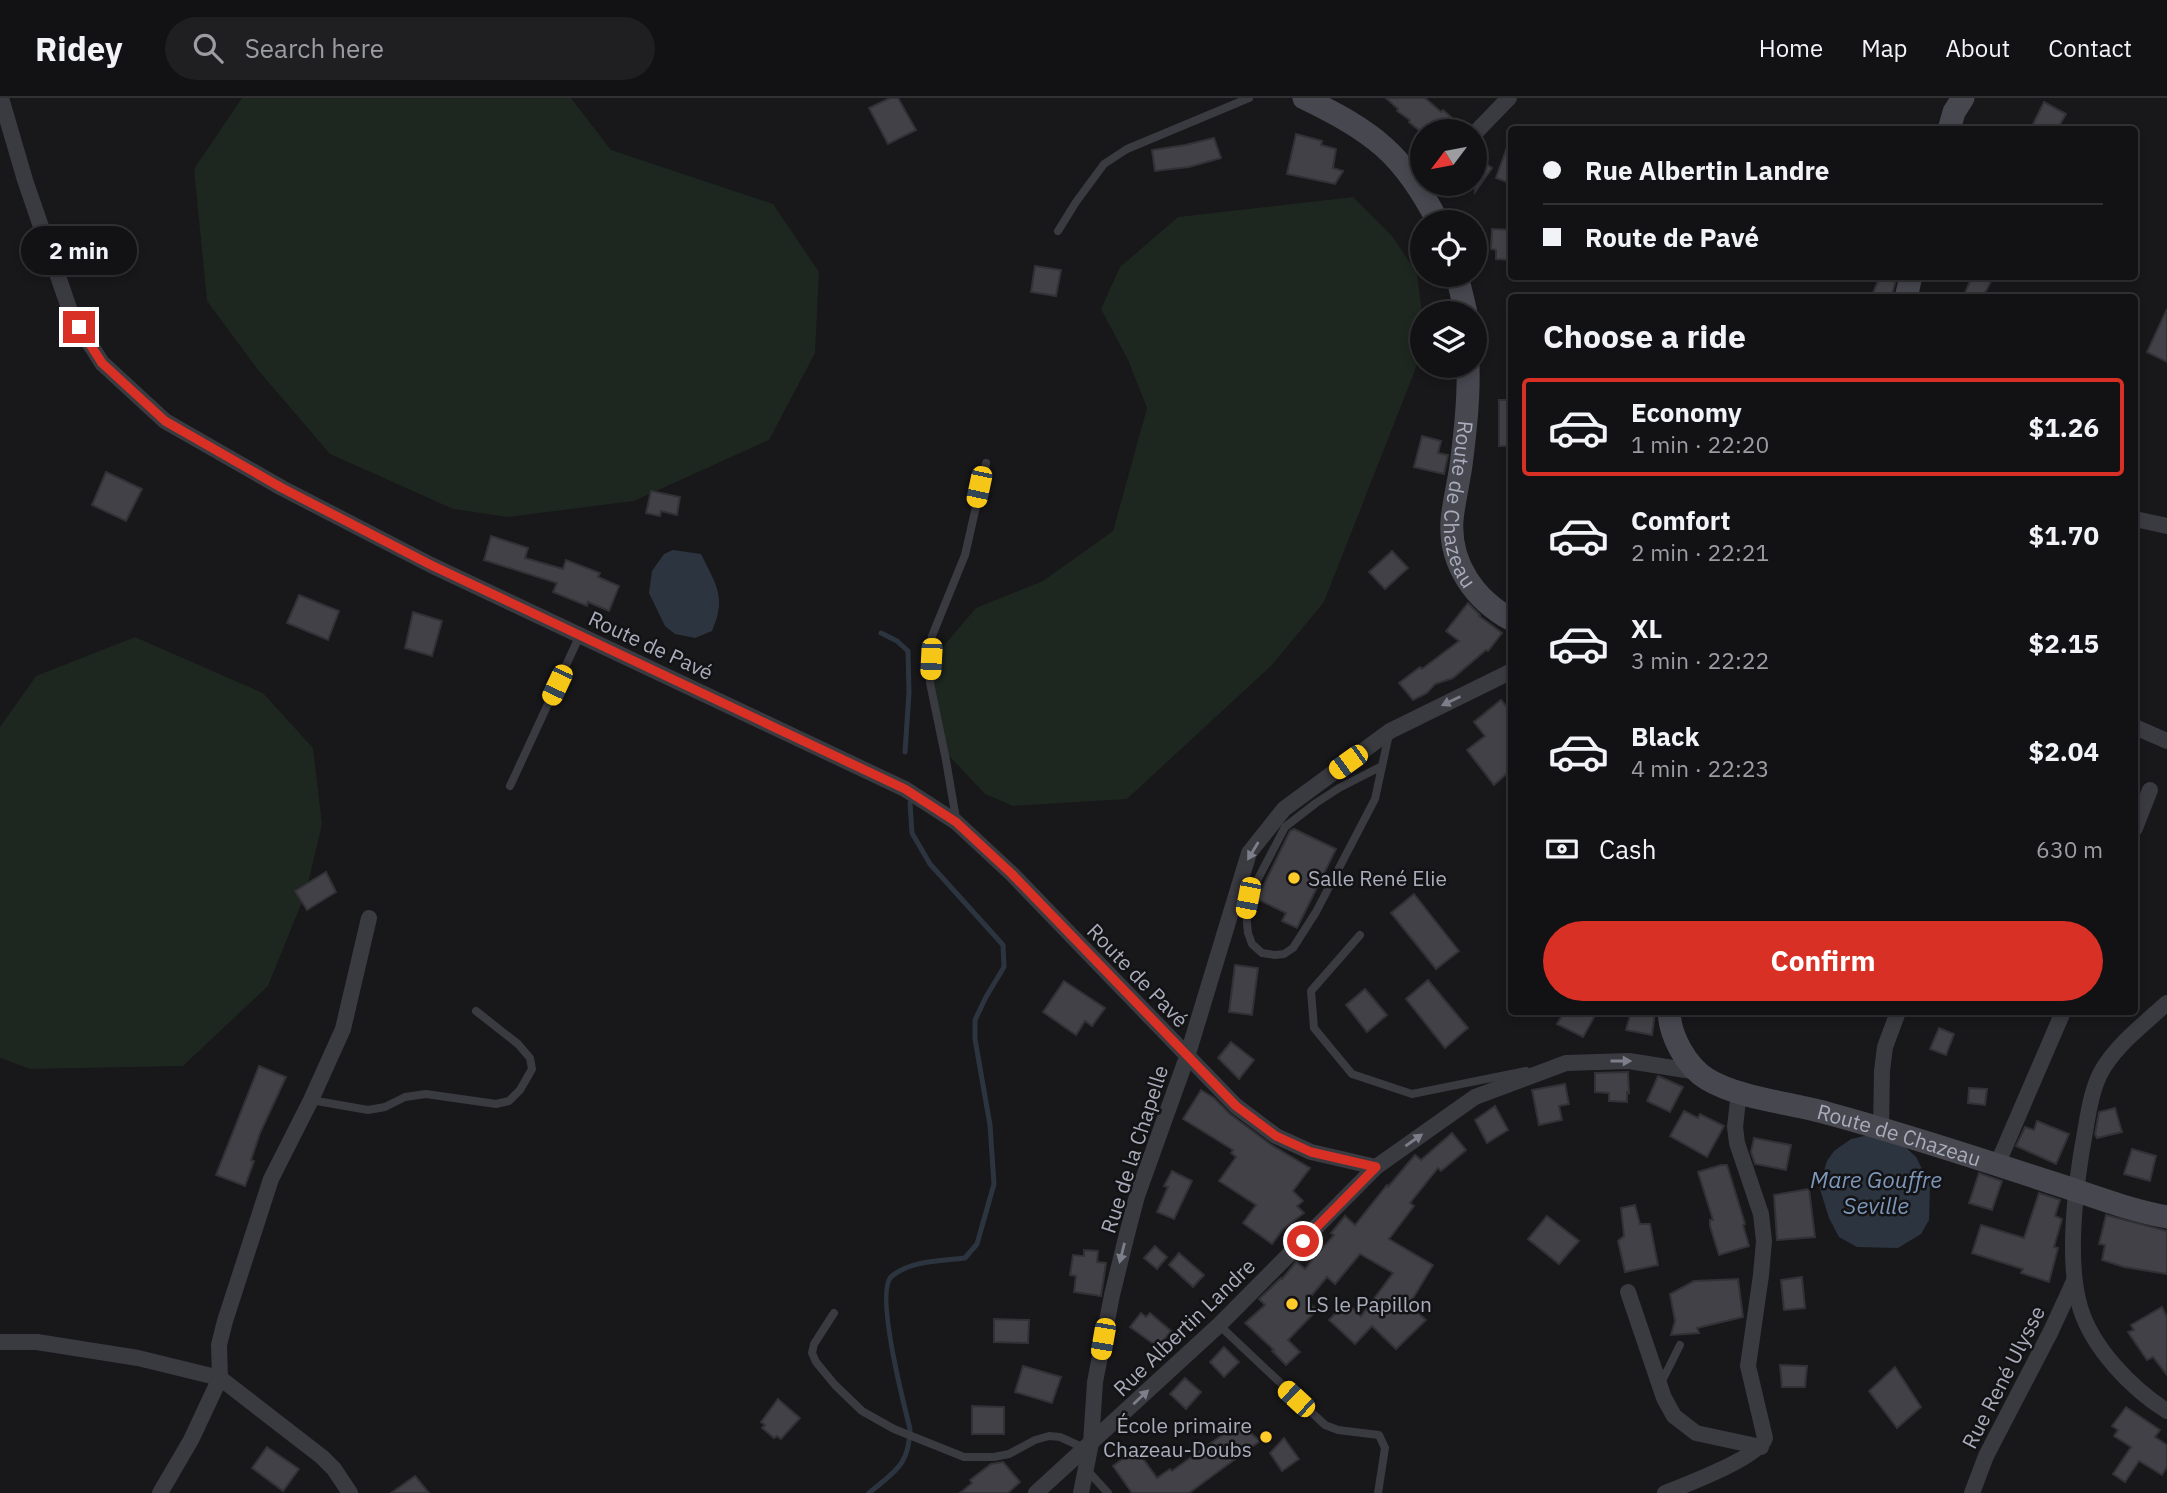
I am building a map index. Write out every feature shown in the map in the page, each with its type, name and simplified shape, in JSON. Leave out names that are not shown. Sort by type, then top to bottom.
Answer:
[{"type":"main road","points":[[1304,98],[1346,118],[1369,133],[1410,174]]},
{"type":"main road","points":[[1950,126],[1954,112],[1963,98]]},
{"type":"main road","name":"Route de Chazeau","points":[[1468,378],[1462,457],[1452,522],[1453,544],[1455,555],[1471,586],[1496,611],[1508,618]]},
{"type":"main road","name":"Route de Chazeau","points":[[1670,1015],[1677,1040],[1688,1060],[1698,1072],[1718,1084],[1739,1092],[1830,1113],[1997,1164],[2123,1207],[2167,1217]]},
{"type":"street","name":"Route de Pavé","points":[[1,98],[29,193],[71,314],[102,363],[165,421],[282,488],[431,565],[905,789],[956,822],[1012,874],[1236,1106],[1276,1136],[1311,1152],[1376,1167]]},
{"type":"street","points":[[1488,120],[1509,98]]},
{"type":"street","points":[[2138,520],[2167,526]]},
{"type":"street","name":"Rue de la Chapelle","points":[[1081,1493],[1095,1382],[1121,1259],[1138,1196],[1187,1057],[1249,853],[1284,809],[1390,731],[1508,673]]},
{"type":"street","points":[[2138,728],[2167,741]]},
{"type":"street","points":[[2138,820],[2150,790]]},
{"type":"street","points":[[160,1493],[191,1440],[220,1378],[219,1345],[258,1217],[271,1179],[343,1029],[369,918]]},
{"type":"street","points":[[2167,1003],[2120,1045],[2102,1069],[2090,1103],[2075,1190],[2074,1281],[2080,1310],[2102,1351],[2149,1400],[2167,1411]]},
{"type":"street","points":[[1881,1129],[1883,1059],[1897,1015]]},
{"type":"street","points":[[1997,1164],[2062,1015]]},
{"type":"street","name":"Rue Albertin Landre","points":[[1036,1493],[1219,1325],[1376,1167],[1475,1097],[1566,1063],[1629,1060],[1698,1072]]},
{"type":"street","points":[[1665,1493],[1724,1468],[1764,1443],[1765,1432],[1748,1366],[1765,1241],[1761,1214],[1737,1143],[1735,1127],[1739,1092]]},
{"type":"street","name":"Rue René Ulysse","points":[[1972,1493],[1986,1456],[2074,1281]]},
{"type":"street","points":[[1628,1292],[1669,1409],[1686,1427],[1696,1433],[1761,1447]]},
{"type":"street","points":[[0,1342],[37,1342],[138,1358],[220,1378],[322,1458],[334,1469],[349,1493]]},
{"type":"lane","points":[[1058,231],[1104,164],[1127,149],[1249,98]]},
{"type":"lane","points":[[956,822],[930,683],[932,636],[965,555],[986,463]]},
{"type":"lane","points":[[510,786],[580,635]]},
{"type":"lane","points":[[1382,766],[1339,788],[1285,827],[1248,898],[1245,913],[1252,944],[1262,953],[1284,954],[1293,948],[1316,912],[1375,799],[1390,731]]},
{"type":"lane","points":[[1360,935],[1311,991],[1314,1028],[1352,1074],[1412,1094],[1566,1063]]},
{"type":"lane","points":[[311,1100],[368,1110],[385,1107],[405,1097],[426,1094],[496,1104],[509,1101],[520,1090],[532,1069],[530,1058],[518,1044],[476,1011]]},
{"type":"lane","points":[[834,1313],[814,1344],[812,1353],[816,1362],[862,1411],[894,1429],[964,1457],[1009,1454],[1049,1436],[1088,1446]]},
{"type":"lane","points":[[1219,1325],[1325,1425],[1338,1430],[1379,1434],[1385,1448],[1378,1493]]},
{"type":"lane","points":[[1660,1385],[1680,1345]]},
{"type":"lane","points":[[1086,1469],[1108,1493]]},
{"type":"shaded area","points":[[242,98],[571,98],[611,150],[773,204],[819,272],[815,353],[769,440],[634,501],[508,517],[453,509],[330,454],[258,370],[207,301],[194,169]]},
{"type":"shaded area","points":[[1353,197],[1392,236],[1410,263],[1410,287],[1419,287],[1421,301],[1410,301],[1412,378],[1324,602],[1272,665],[1127,799],[1013,806],[985,794],[939,745],[931,698],[935,656],[976,608],[1043,581],[1113,531],[1147,408],[1128,360],[1101,309],[1120,267],[1178,217]]},
{"type":"shaded area","points":[[135,637],[263,693],[313,748],[322,824],[306,892],[268,986],[183,1066],[30,1069],[0,1058],[0,727],[36,676]]},
{"type":"water","points":[[673,550],[701,554],[718,591],[719,609],[712,631],[695,638],[675,634],[665,626],[649,593],[652,571],[664,554]]},
{"type":"water","name":"Mare Gouffre Seville","points":[[1869,1135],[1902,1144],[1916,1157],[1930,1185],[1929,1220],[1921,1234],[1898,1248],[1857,1247],[1839,1237],[1829,1218],[1819,1186],[1827,1161],[1834,1151],[1851,1139]]},
{"type":"building","points":[[890,98],[898,98],[916,130],[888,144],[869,108]]},
{"type":"building","points":[[1386,98],[1425,98],[1452,119],[1410,120],[1397,111]]},
{"type":"building","points":[[2044,102],[2066,114],[2059,126],[2032,126]]},
{"type":"building","points":[[1296,134],[1322,141],[1321,145],[1336,149],[1333,168],[1343,171],[1335,184],[1287,174]]},
{"type":"building","points":[[1214,138],[1221,158],[1189,167],[1155,171],[1152,150]]},
{"type":"building","points":[[1508,145],[1508,182],[1496,178]]},
{"type":"building","points":[[1492,229],[1508,230],[1508,260],[1496,259],[1496,250],[1491,249]]},
{"type":"building","points":[[1035,266],[1061,270],[1056,296],[1031,292]]},
{"type":"building","points":[[1878,280],[1896,280],[1892,294],[1873,294]]},
{"type":"building","points":[[1970,280],[1992,280],[1984,294],[1965,294]]},
{"type":"building","points":[[2167,309],[2167,362],[2147,352]]},
{"type":"building","points":[[1499,400],[1508,400],[1508,446],[1499,446]]},
{"type":"building","points":[[1422,436],[1441,441],[1438,453],[1448,455],[1444,474],[1414,467]]},
{"type":"building","points":[[106,472],[142,489],[126,521],[92,505]]},
{"type":"building","points":[[651,491],[680,497],[677,515],[661,511],[660,516],[646,513]]},
{"type":"building","points":[[491,536],[528,548],[525,558],[563,569],[566,560],[600,573],[598,577],[619,586],[609,611],[588,602],[587,606],[553,592],[557,583],[484,560]]},
{"type":"building","points":[[1392,551],[1408,568],[1385,589],[1369,572]]},
{"type":"building","points":[[299,595],[339,611],[328,640],[287,623]]},
{"type":"building","points":[[1468,603],[1479,616],[1502,633],[1488,651],[1453,678],[1435,684],[1427,693],[1413,700],[1399,683],[1459,641],[1446,631]]},
{"type":"building","points":[[413,612],[442,621],[432,656],[405,648]]},
{"type":"building","points":[[1501,700],[1508,708],[1508,773],[1494,785],[1467,750],[1485,736],[1474,722]]},
{"type":"building","name":"Salle René Elie","points":[[1294,829],[1336,849],[1297,928],[1282,921],[1286,913],[1257,899],[1290,831]]},
{"type":"building","points":[[326,872],[336,892],[307,910],[295,891]]},
{"type":"building","points":[[1414,894],[1459,951],[1436,969],[1391,913]]},
{"type":"building","points":[[1235,965],[1258,968],[1252,1015],[1229,1012]]},
{"type":"building","points":[[1428,980],[1468,1028],[1445,1048],[1406,999]]},
{"type":"building","points":[[1064,981],[1105,1008],[1092,1026],[1085,1021],[1076,1035],[1043,1012]]},
{"type":"building","points":[[1365,989],[1387,1015],[1367,1032],[1346,1005]]},
{"type":"building","points":[[1562,1015],[1595,1015],[1583,1037],[1557,1024]]},
{"type":"building","points":[[1630,1015],[1655,1015],[1652,1035],[1626,1030]]},
{"type":"building","points":[[1939,1028],[1954,1034],[1946,1055],[1930,1049]]},
{"type":"building","points":[[1231,1042],[1254,1060],[1239,1079],[1218,1058]]},
{"type":"building","points":[[259,1066],[286,1077],[260,1133],[245,1186],[216,1175]]},
{"type":"building","points":[[1628,1072],[1627,1102],[1609,1101],[1609,1093],[1595,1092],[1595,1073]]},
{"type":"building","points":[[1658,1076],[1683,1087],[1670,1112],[1647,1101]]},
{"type":"building","points":[[1565,1084],[1569,1104],[1559,1106],[1562,1120],[1539,1125],[1532,1090]]},
{"type":"building","points":[[1969,1088],[1987,1089],[1985,1105],[1968,1103]]},
{"type":"building","points":[[1201,1090],[1270,1144],[1310,1168],[1293,1191],[1303,1201],[1297,1206],[1304,1213],[1283,1229],[1272,1244],[1243,1223],[1256,1205],[1219,1181],[1236,1157],[1231,1153],[1233,1150],[1183,1119]]},
{"type":"building","points":[[1495,1106],[1508,1130],[1487,1143],[1475,1120]]},
{"type":"building","points":[[2115,1108],[2122,1132],[2097,1138],[2095,1134],[2099,1112]]},
{"type":"building","points":[[1684,1111],[1698,1118],[1700,1114],[1724,1126],[1707,1157],[1670,1136]]},
{"type":"building","points":[[2037,1121],[2069,1134],[2056,1164],[2016,1146],[2025,1127],[2034,1130]]},
{"type":"building","points":[[1452,1133],[1466,1150],[1441,1171],[1438,1168],[1410,1203],[1414,1206],[1389,1239],[1433,1265],[1409,1305],[1426,1320],[1396,1349],[1372,1326],[1355,1344],[1329,1320],[1346,1302],[1361,1316],[1393,1273],[1360,1254],[1335,1284],[1327,1277],[1307,1301],[1317,1310],[1288,1340],[1300,1352],[1286,1365],[1245,1323],[1265,1305],[1259,1299],[1282,1279],[1296,1262],[1305,1269],[1334,1235],[1331,1233],[1345,1216],[1355,1225],[1415,1155],[1421,1160]]},
{"type":"building","points":[[1754,1138],[1791,1145],[1786,1170],[1755,1164],[1751,1152]]},
{"type":"building","points":[[2132,1149],[2156,1156],[2150,1181],[2124,1174]]},
{"type":"building","points":[[1727,1165],[1749,1246],[1719,1255],[1710,1226],[1710,1220],[1713,1220],[1698,1172]]},
{"type":"building","points":[[1172,1171],[1192,1181],[1174,1219],[1157,1212],[1168,1187],[1164,1186]]},
{"type":"building","points":[[1979,1173],[2002,1181],[1992,1210],[1969,1203]]},
{"type":"building","points":[[1809,1189],[1815,1237],[1777,1240],[1774,1195]]},
{"type":"building","points":[[2039,1193],[2060,1200],[2055,1216],[2062,1219],[2054,1247],[2058,1248],[2049,1282],[2021,1273],[2023,1269],[1972,1253],[1981,1225],[2024,1238]]},
{"type":"building","points":[[1635,1205],[1640,1224],[1650,1224],[1658,1265],[1625,1272],[1618,1241],[1624,1236],[1621,1208]]},
{"type":"building","points":[[2106,1215],[2167,1231],[2167,1274],[2124,1267],[2102,1260],[2105,1245],[2099,1244]]},
{"type":"building","points":[[1547,1216],[1579,1241],[1559,1264],[1528,1239]]},
{"type":"building","points":[[1155,1246],[1167,1257],[1157,1269],[1144,1258]]},
{"type":"building","points":[[1084,1250],[1098,1251],[1097,1262],[1106,1263],[1101,1296],[1074,1292],[1076,1276],[1070,1275],[1073,1255],[1084,1256]]},
{"type":"building","points":[[1179,1253],[1204,1275],[1193,1287],[1169,1265]]},
{"type":"building","points":[[1802,1277],[1805,1308],[1784,1310],[1781,1280]]},
{"type":"building","points":[[1738,1279],[1743,1317],[1697,1328],[1699,1333],[1671,1335],[1675,1321],[1670,1294],[1694,1281]]},
{"type":"building","points":[[2162,1307],[2167,1317],[2167,1375],[2153,1357],[2147,1360],[2128,1332],[2134,1330],[2131,1325]]},
{"type":"building","points":[[1141,1313],[1146,1317],[1150,1313],[1171,1331],[1158,1347],[1130,1327]]},
{"type":"building","points":[[994,1319],[1029,1320],[1028,1343],[994,1342]]},
{"type":"building","points":[[1224,1347],[1239,1362],[1224,1377],[1210,1362]]},
{"type":"building","points":[[1780,1365],[1807,1366],[1805,1387],[1782,1387]]},
{"type":"building","points":[[1023,1366],[1061,1377],[1052,1403],[1015,1392]]},
{"type":"building","points":[[1895,1367],[1921,1407],[1897,1428],[1869,1391]]},
{"type":"building","points":[[1185,1378],[1201,1392],[1186,1409],[1170,1394]]},
{"type":"building","points":[[778,1399],[800,1418],[781,1439],[777,1436],[774,1438],[762,1428],[765,1425],[761,1422]]},
{"type":"building","points":[[972,1406],[1004,1407],[1004,1434],[972,1434]]},
{"type":"building","points":[[2126,1407],[2160,1430],[2155,1437],[2167,1445],[2167,1467],[2162,1475],[2139,1461],[2125,1482],[2113,1474],[2131,1447],[2114,1436],[2118,1430],[2112,1426]]},
{"type":"building","points":[[1239,1423],[1260,1441],[1189,1493],[1132,1493],[1113,1466],[1136,1449],[1157,1478],[1170,1469],[1172,1471]]},
{"type":"building","points":[[1284,1438],[1299,1459],[1282,1471],[1270,1453]]},
{"type":"building","points":[[267,1447],[299,1469],[283,1491],[252,1468]]},
{"type":"building","points":[[1003,1462],[1020,1482],[1008,1493],[960,1493],[972,1483],[970,1480],[991,1464]]},
{"type":"building","points":[[415,1476],[429,1493],[391,1493]]},
{"type":"waterway","points":[[881,633],[897,641],[908,651],[909,693],[905,752]]},
{"type":"waterway","points":[[869,1493],[899,1467],[909,1441],[910,1429],[888,1324],[887,1286],[892,1276],[908,1267],[965,1258],[977,1244],[994,1184],[990,1125],[975,1039],[975,1020],[1004,967],[1003,945],[930,864],[912,833],[910,803]]},
{"type":"place","name":"Salle René Elie","points":[[1294,878]]},
{"type":"place","name":"LS le Papillon","points":[[1292,1304]]},
{"type":"place","name":"École primaire Chazeau-Doubs","points":[[1266,1437]]},
{"type":"route","points":[[79,327],[102,363],[165,421],[282,488],[431,565],[905,789],[956,822],[1012,874],[1236,1106],[1276,1136],[1311,1152],[1376,1167],[1303,1241]]}]
